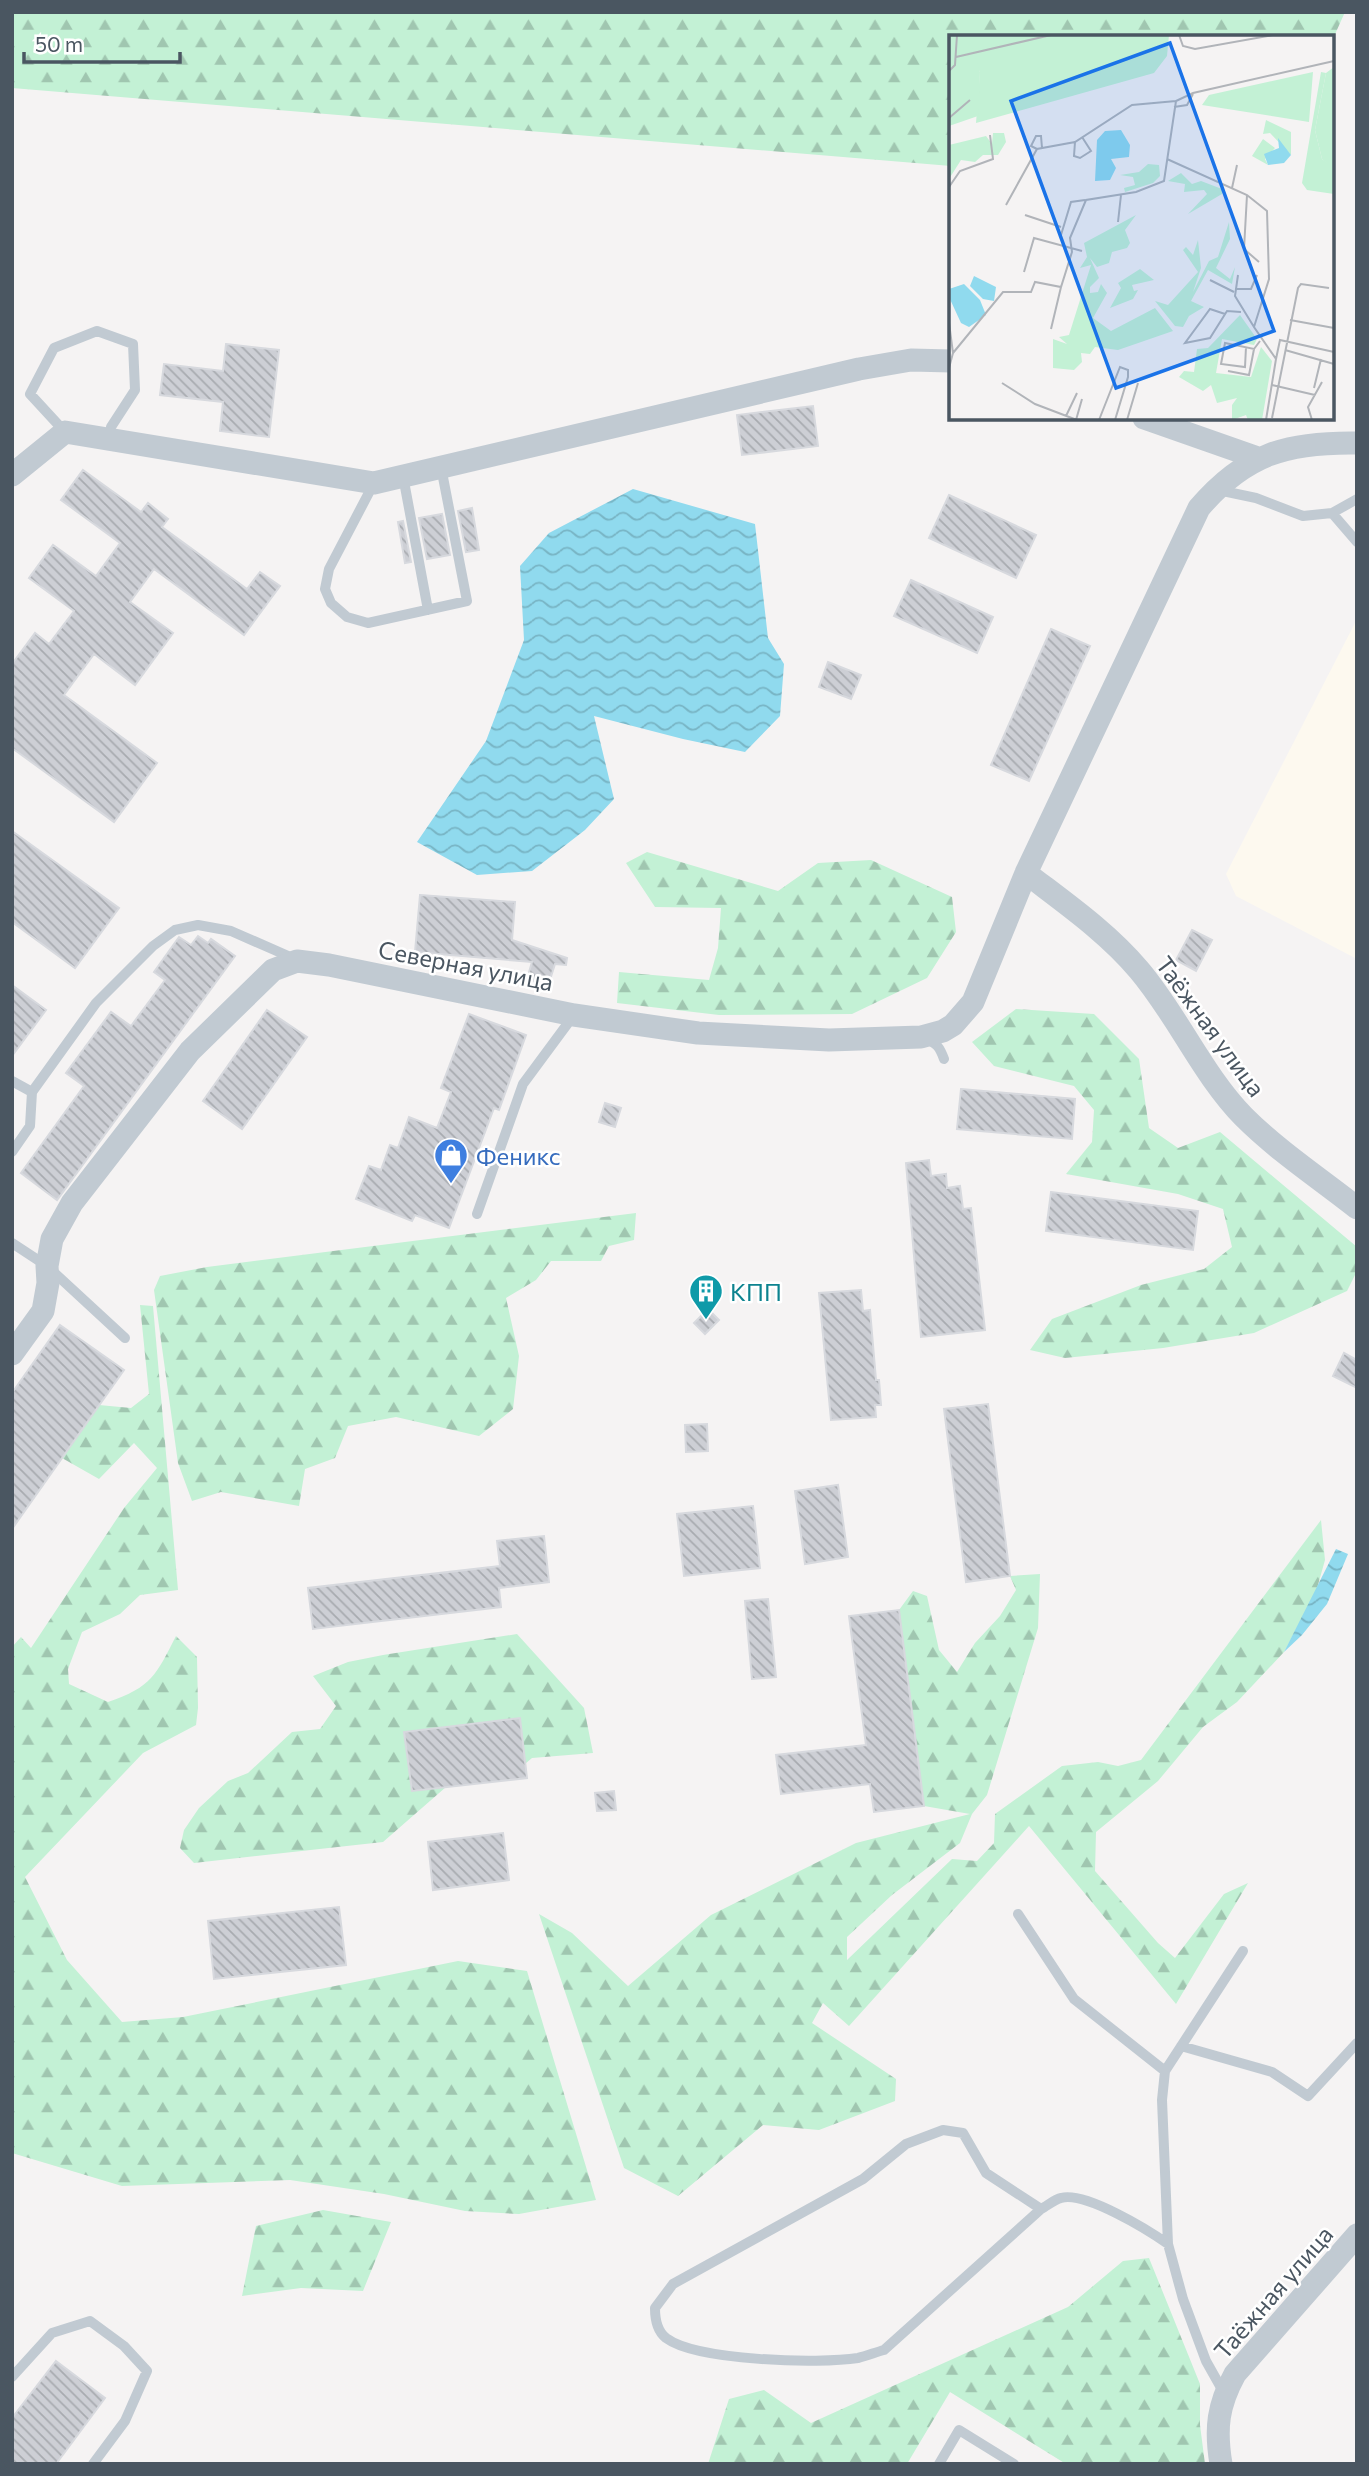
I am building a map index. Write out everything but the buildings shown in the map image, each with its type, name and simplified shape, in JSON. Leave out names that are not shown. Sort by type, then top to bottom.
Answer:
[{"type":"street","points":[[12,475],[65,432],[374,483],[859,369],[911,360],[949,361]]},
{"type":"street","points":[[1150,420],[1258,458]]},
{"type":"street","name":"Северная улица","points":[[297,961],[329,965],[573,1014],[698,1034],[829,1040],[921,1037],[943,1031],[953,1025],[973,1002],[1026,873],[1199,508],[1237,471],[1258,458],[1301,446],[1357,443]]},
{"type":"street","name":"Таёжная улица","points":[[1026,873],[1114,944],[1139,970],[1196,1054],[1244,1117],[1357,1208]]},
{"type":"street","points":[[12,1354],[43,1311],[52,1239],[72,1203],[190,1051],[273,970],[297,961]]},
{"type":"street","name":"Таёжная улица","points":[[1221,2464],[1217,2440],[1218,2417],[1224,2394],[1235,2374],[1252,2351],[1357,2235]]},
{"type":"lane","points":[[65,432],[30,394],[54,348],[97,331],[133,344],[135,390],[111,428],[109,439]]},
{"type":"lane","points":[[374,483],[329,569],[325,589],[331,603],[346,617],[368,623],[467,601],[441,467]]},
{"type":"lane","points":[[403,476],[428,610]]},
{"type":"lane","points":[[1215,490],[1256,498],[1303,516],[1332,513],[1357,499]]},
{"type":"lane","points":[[1332,513],[1357,542]]},
{"type":"lane","points":[[12,1152],[30,1126],[32,1093],[96,1003],[153,946],[175,930],[198,925],[231,931],[297,961]]},
{"type":"lane","points":[[477,1214],[523,1084],[573,1014]]},
{"type":"lane","points":[[921,1037],[940,1048],[944,1059]]},
{"type":"lane","points":[[12,1081],[32,1093]]},
{"type":"lane","points":[[12,1243],[47,1266],[124,1338]]},
{"type":"lane","points":[[1018,1914],[1074,1999],[1165,2071]]},
{"type":"lane","points":[[1224,2394],[1202,2349],[1183,2299],[1168,2244],[1161,2099],[1165,2071],[1244,1951]]},
{"type":"lane","points":[[1181,2046],[1272,2072],[1308,2096],[1357,2043]]},
{"type":"lane","points":[[1041,2209],[986,2173],[963,2133],[943,2130],[906,2144],[863,2179],[673,2284],[654,2308],[656,2322],[664,2337],[690,2348],[730,2357],[826,2361],[860,2358],[884,2350],[1041,2209],[1062,2197],[1080,2199],[1107,2209],[1142,2226],[1168,2244]]},
{"type":"lane","points":[[12,2377],[52,2333],[90,2321],[124,2346],[147,2371],[125,2421],[93,2464]]},
{"type":"lane","points":[[939,2464],[958,2430],[1014,2464]]},
{"type":"shaded area","points":[[1357,619],[1357,959],[1236,896],[1226,874]]},
{"type":"green space","points":[[12,12],[1345,12],[1334,37],[949,35],[949,166],[12,88]]},
{"type":"green space","points":[[647,852],[778,891],[818,863],[871,860],[952,897],[956,932],[927,978],[852,1014],[719,1015],[617,1003],[619,972],[709,980],[718,948],[721,908],[655,907],[626,863]]},
{"type":"green space","points":[[1016,1009],[1094,1014],[1139,1059],[1149,1128],[1178,1148],[1220,1132],[1357,1247],[1357,1271],[1347,1291],[1254,1333],[1163,1348],[1065,1358],[1030,1350],[1052,1319],[1141,1285],[1204,1269],[1232,1247],[1223,1209],[1178,1194],[1066,1174],[1092,1142],[1094,1110],[1074,1086],[994,1066],[972,1042]]},
{"type":"green space","points":[[636,1213],[634,1240],[609,1246],[601,1261],[551,1261],[536,1280],[506,1298],[519,1356],[513,1409],[479,1436],[396,1417],[348,1426],[335,1458],[305,1469],[299,1506],[221,1492],[192,1501],[178,1463],[154,1290],[160,1276],[207,1267]]},
{"type":"green space","points":[[140,1305],[153,1306],[178,1590],[140,1595],[120,1614],[82,1632],[68,1669],[69,1684],[108,1702],[123,1696],[144,1685],[151,1678],[176,1636],[197,1657],[198,1708],[196,1725],[143,1753],[25,1877],[67,1960],[122,2022],[183,2017],[458,1961],[527,1971],[596,2200],[519,2214],[465,2211],[384,2194],[290,2180],[122,2186],[12,2153],[12,1647],[21,1637],[31,1648],[124,1508],[157,1468],[134,1443],[99,1479],[62,1458],[99,1405],[131,1408],[149,1394]]},
{"type":"green space","points":[[1321,1520],[1325,1560],[1316,1592],[1284,1652],[1237,1702],[1203,1727],[1158,1781],[1096,1832],[1095,1871],[1158,1943],[1175,1958],[1224,1894],[1248,1883],[1176,2004],[1029,1826],[849,2026],[823,2003],[812,2023],[896,2079],[895,2101],[819,2130],[763,2125],[678,2196],[624,2168],[539,1914],[572,1933],[628,1986],[711,1915],[856,1843],[970,1814],[924,1806],[899,1610],[913,1591],[927,1596],[939,1650],[957,1672],[975,1643],[1000,1616],[1016,1590],[1010,1576],[1040,1574],[1038,1628],[987,1795],[972,1814],[960,1843],[892,1895],[847,1937],[847,1960],[952,1859],[977,1861],[994,1843],[995,1814],[1062,1766],[1098,1762],[1118,1766],[1141,1760]]},
{"type":"green space","points":[[517,1634],[584,1708],[593,1753],[532,1758],[525,1764],[520,1718],[405,1732],[412,1791],[446,1787],[383,1842],[194,1863],[180,1848],[184,1830],[199,1808],[228,1781],[248,1773],[292,1732],[320,1729],[336,1706],[313,1676],[348,1662]]},
{"type":"green space","points":[[323,2210],[391,2222],[363,2291],[301,2288],[242,2296],[256,2226]]},
{"type":"green space","points":[[1149,2258],[1200,2384],[1200,2425],[1205,2464],[1066,2464],[950,2392],[907,2464],[708,2464],[729,2399],[764,2390],[811,2423],[1068,2307],[1123,2261]]},
{"type":"water","points":[[633,489],[755,524],[768,638],[784,664],[780,716],[745,752],[594,716],[614,799],[585,830],[532,871],[477,875],[417,842],[486,741],[524,640],[520,566],[549,533]]},
{"type":"water","points":[[1336,1549],[1348,1554],[1327,1604],[1284,1652]]},
{"type":"place","name":"Феникс","points":[[451,1185]]},
{"type":"place","name":"КПП","points":[[706,1321]]}]
